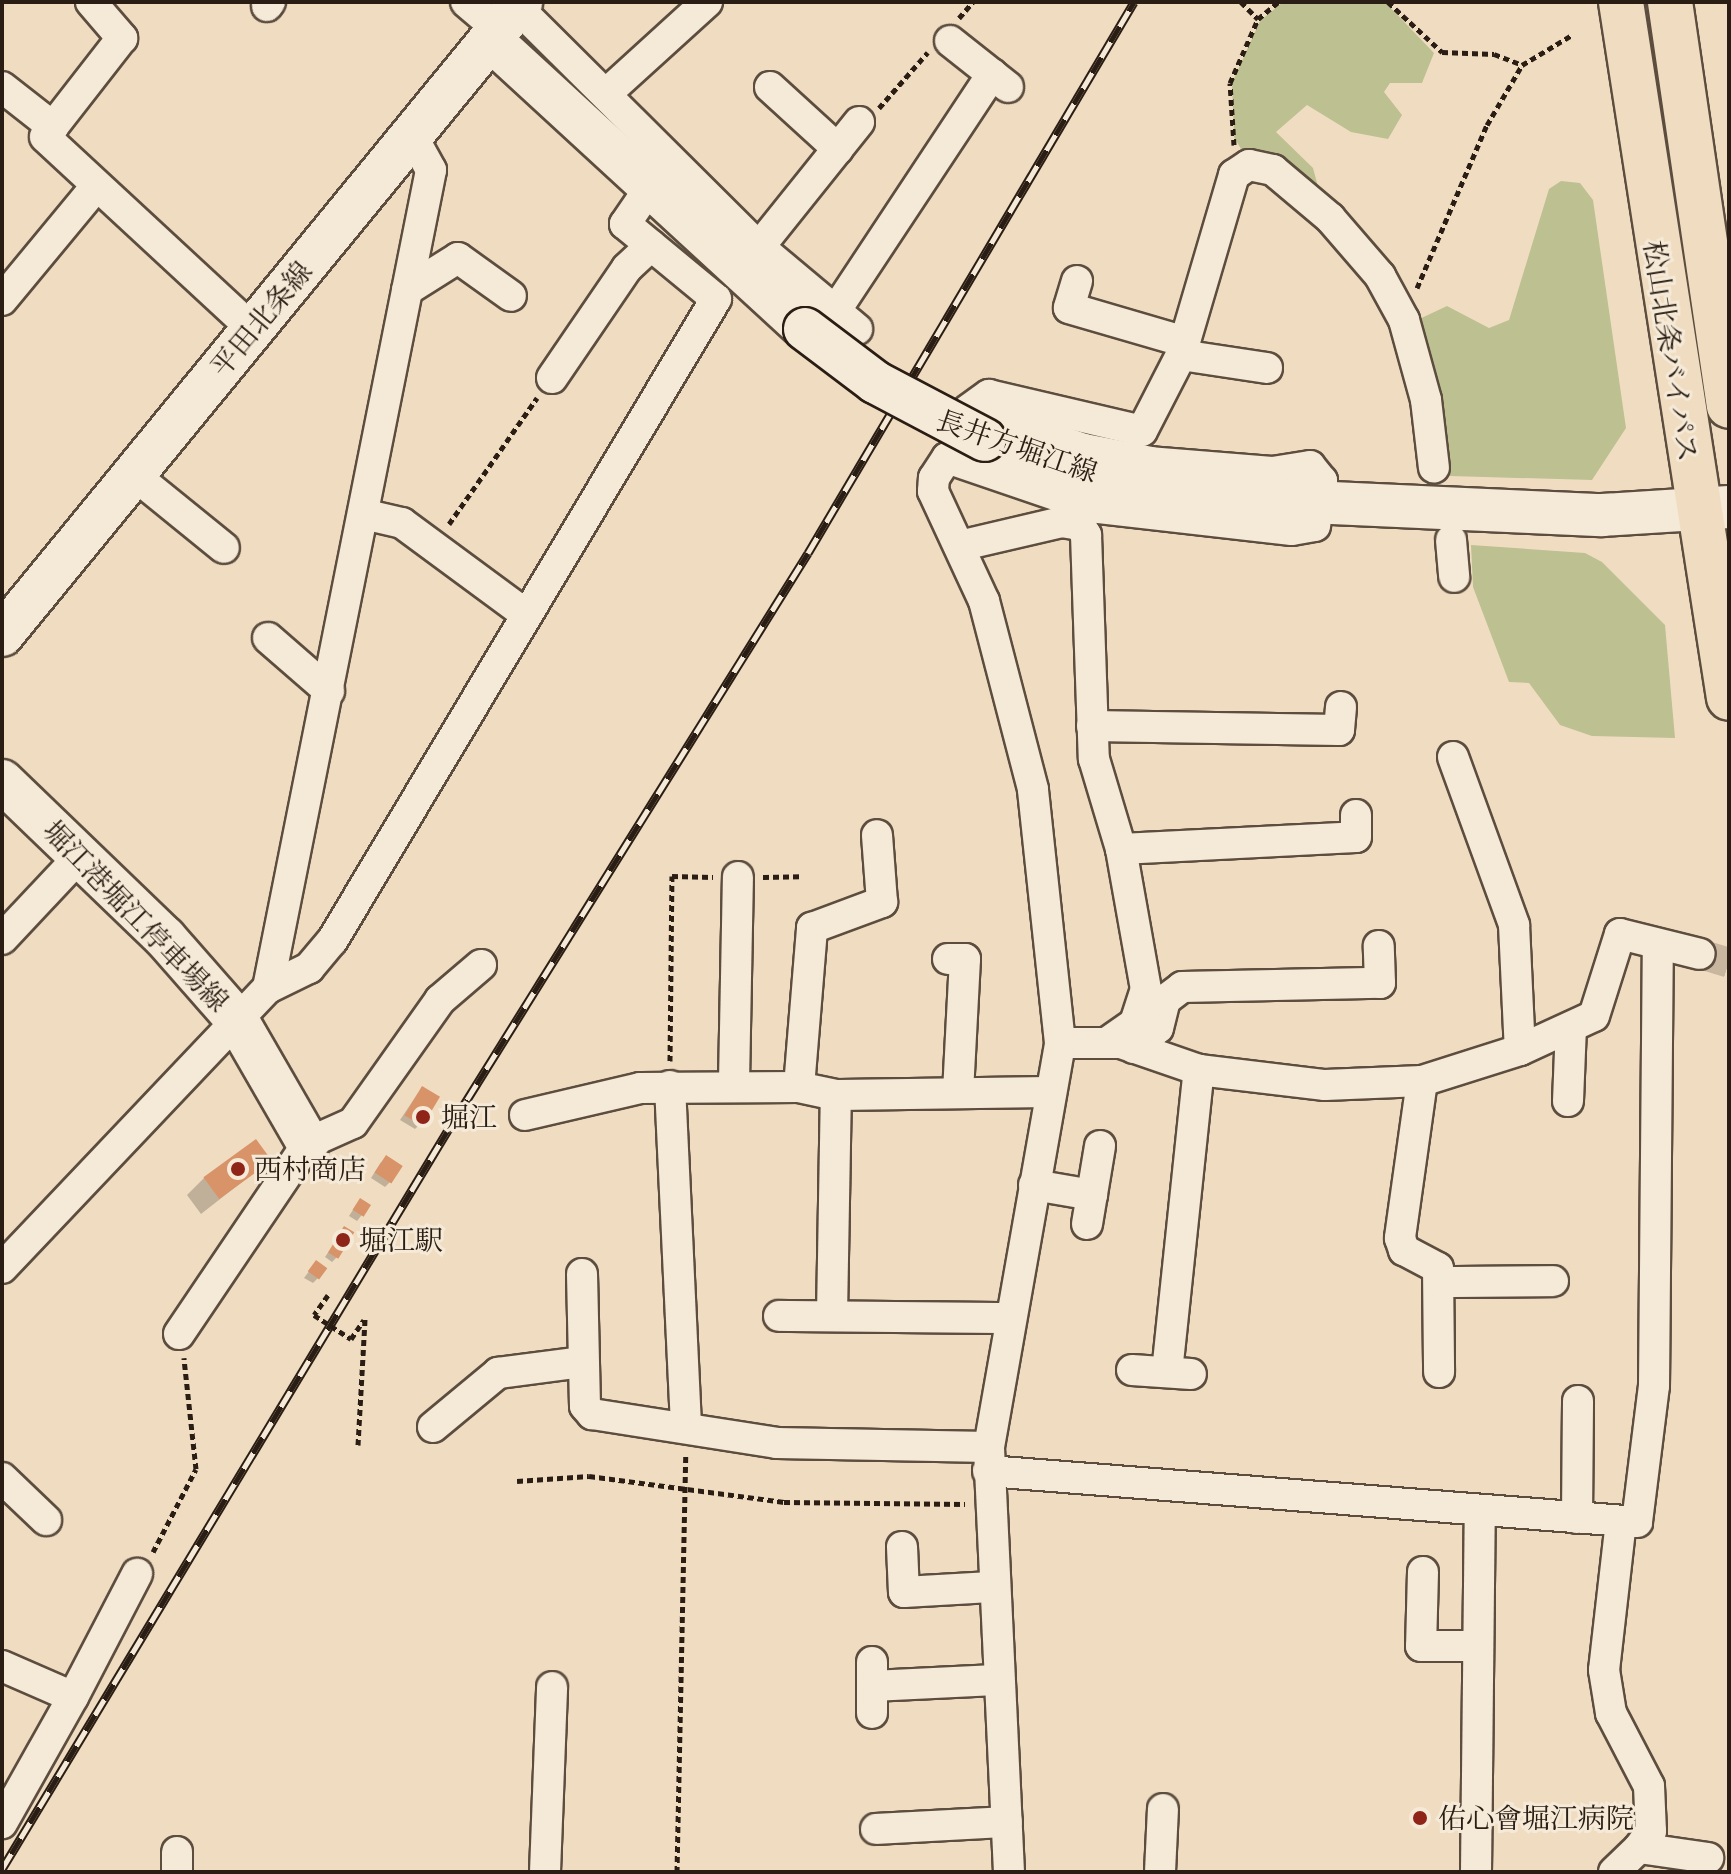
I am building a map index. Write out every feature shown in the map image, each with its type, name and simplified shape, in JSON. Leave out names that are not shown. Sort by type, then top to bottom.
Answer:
[{"type":"highway","name":"松山北条バイパス","points":[[1621,2],[1713,508],[1729,698]]},
{"type":"highway","name":"松山北条バイパス","points":[[1670,2],[1729,406]]},
{"type":"main road","name":"平田北条線","points":[[2,635],[507,20]]},
{"type":"main road","name":"長井方堀江線","points":[[507,20],[649,189],[833,323],[875,382],[976,425],[1125,481],[1322,503],[1602,515],[1713,508]]},
{"type":"main road","name":"堀江港堀江停車場線","points":[[2,781],[80,856],[237,1020],[308,1143]]},
{"type":"street","points":[[91,2],[122,38],[45,137],[93,190],[252,329]]},
{"type":"street","points":[[466,2],[507,20],[608,92],[833,323],[1000,80],[945,37]]},
{"type":"street","points":[[608,92],[707,2]]},
{"type":"street","points":[[2,87],[53,127]]},
{"type":"street","points":[[770,87],[838,149]]},
{"type":"street","points":[[759,247],[859,122]]},
{"type":"street","points":[[268,988],[431,170],[412,136]]},
{"type":"street","points":[[1009,1872],[991,1587],[988,1472],[1010,1318],[1060,1043],[1033,789],[984,601],[933,491],[947,458],[976,425],[989,395],[1142,431],[1183,349],[1240,167],[1273,170],[1330,218],[1380,276],[1404,320],[1426,400],[1434,468]]},
{"type":"street","points":[[2,1268],[268,988],[309,968],[332,941],[716,299],[625,224],[649,189]]},
{"type":"street","points":[[2,300],[93,190]]},
{"type":"street","points":[[552,378],[627,268],[651,246]]},
{"type":"street","points":[[407,290],[458,258],[511,296]]},
{"type":"street","points":[[1077,281],[1069,308],[1183,349],[1267,368]]},
{"type":"street","points":[[947,458],[1090,507],[1199,521],[1305,531],[1315,526],[1322,503]]},
{"type":"street","points":[[133,474],[224,548]]},
{"type":"street","points":[[363,514],[402,523],[527,615]]},
{"type":"street","points":[[959,546],[1037,525],[1080,525],[1094,759],[1121,849],[1146,989],[1135,1023],[1120,1046]]},
{"type":"street","points":[[1451,540],[1454,577]]},
{"type":"street","points":[[268,638],[329,691]]},
{"type":"street","points":[[1092,726],[1339,730],[1341,707]]},
{"type":"street","points":[[1454,756],[1514,925],[1520,1050]]},
{"type":"street","points":[[1121,849],[1356,837],[1356,815]]},
{"type":"street","points":[[799,1087],[812,928],[882,902],[877,835]]},
{"type":"street","points":[[2,939],[80,856]]},
{"type":"street","points":[[734,1082],[738,877]]},
{"type":"street","points":[[1060,1043],[1120,1046],[1199,1070],[1325,1085],[1422,1081],[1520,1050],[1594,1016],[1620,934],[1658,948],[1700,954]]},
{"type":"street","points":[[1120,1046],[1158,1028],[1165,1000],[1182,987],[1380,983],[1379,946]]},
{"type":"street","points":[[582,1274],[583,1362],[592,1414],[988,1472],[1637,1522],[1654,1386],[1658,948]]},
{"type":"street","points":[[948,959],[965,959],[958,1093]]},
{"type":"street","points":[[179,1334],[308,1143],[353,1123],[440,1000],[481,965]]},
{"type":"street","points":[[1568,1101],[1571,1027]]},
{"type":"street","points":[[1132,1370],[1179,1373],[1199,1070]]},
{"type":"street","points":[[1422,1081],[1400,1238],[1404,1250],[1438,1268],[1442,1282],[1439,1372]]},
{"type":"street","points":[[525,1115],[670,1086],[734,1082],[799,1087],[836,1095],[1051,1092]]},
{"type":"street","points":[[670,1086],[686,1426]]},
{"type":"street","points":[[832,1316],[836,1095]]},
{"type":"street","points":[[1034,1185],[1089,1210],[1100,1146]]},
{"type":"street","points":[[1442,1282],[1553,1281]]},
{"type":"street","points":[[779,1316],[1010,1318]]},
{"type":"street","points":[[433,1427],[498,1373],[583,1362]]},
{"type":"street","points":[[1577,1518],[1578,1401]]},
{"type":"street","points":[[2,1478],[46,1520]]},
{"type":"street","points":[[1476,1872],[1480,1512]]},
{"type":"street","points":[[1614,1872],[1639,1848],[1651,1831],[1649,1786],[1611,1713],[1604,1670],[1621,1521]]},
{"type":"street","points":[[902,1547],[904,1592],[991,1587]]},
{"type":"street","points":[[1423,1572],[1421,1646],[1478,1646]]},
{"type":"street","points":[[2,1823],[137,1574]]},
{"type":"street","points":[[2,1666],[73,1697]]},
{"type":"street","points":[[872,1687],[996,1680]]},
{"type":"street","points":[[545,1872],[555,1687]]},
{"type":"street","points":[[1160,1872],[1163,1809]]},
{"type":"street","points":[[876,1829],[1007,1822]]},
{"type":"street","points":[[1639,1848],[1708,1858]]},
{"type":"path","points":[[859,122],[945,37],[973,2]]},
{"type":"path","points":[[1241,2],[1258,19]]},
{"type":"path","points":[[1240,167],[1230,83],[1258,19],[1278,2]]},
{"type":"path","points":[[1388,2],[1442,52],[1494,54],[1522,65]]},
{"type":"path","points":[[1404,320],[1487,125],[1522,65],[1572,35]]},
{"type":"path","points":[[432,546],[552,378]]},
{"type":"path","points":[[670,1086],[672,876],[802,876]]},
{"type":"path","points":[[328,1295],[314,1315],[351,1339],[365,1319],[358,1445]]},
{"type":"path","points":[[137,1574],[172,1527],[196,1469],[179,1334]]},
{"type":"path","points":[[677,1872],[680,1490],[687,1484],[686,1426]]},
{"type":"path","points":[[517,1481],[589,1476],[680,1490],[932,1507],[988,1472]]},
{"type":"green space","points":[[1283,2],[1385,2],[1434,53],[1422,83],[1390,83],[1384,92],[1402,115],[1388,139],[1351,132],[1307,105],[1276,132],[1313,168],[1320,194],[1241,149],[1234,137],[1232,83],[1260,21]]},
{"type":"green space","points":[[1561,181],[1580,183],[1593,200],[1626,428],[1592,480],[1450,476],[1413,322],[1447,306],[1489,328],[1509,320],[1549,189]]},
{"type":"green space","points":[[1471,545],[1585,553],[1602,562],[1665,625],[1675,738],[1592,736],[1560,725],[1529,683],[1509,682],[1473,587]]},
{"type":"building","points":[[422,1086],[440,1097],[422,1126],[404,1115]]},
{"type":"building","name":"西村商店","points":[[256,1139],[272,1161],[219,1199],[203,1177]]},
{"type":"building","points":[[386,1155],[403,1166],[391,1184],[375,1173]]},
{"type":"building","points":[[360,1198],[371,1205],[364,1217],[353,1210]]},
{"type":"building","name":"堀江駅","points":[[344,1226],[354,1232],[338,1259],[328,1253]]},
{"type":"building","points":[[316,1260],[327,1268],[319,1280],[308,1271]]},
{"type":"tunnel","points":[[1700,954],[1729,963]]},
{"type":"railway","points":[[2,1869],[448,1130],[808,553],[1134,2]]},
{"type":"place","name":"堀江","points":[[423,1117]]},
{"type":"place","name":"西村商店","points":[[238,1169]]},
{"type":"place","name":"堀江駅","points":[[343,1240]]},
{"type":"place","name":"佑心會堀江病院","points":[[1420,1818]]}]
